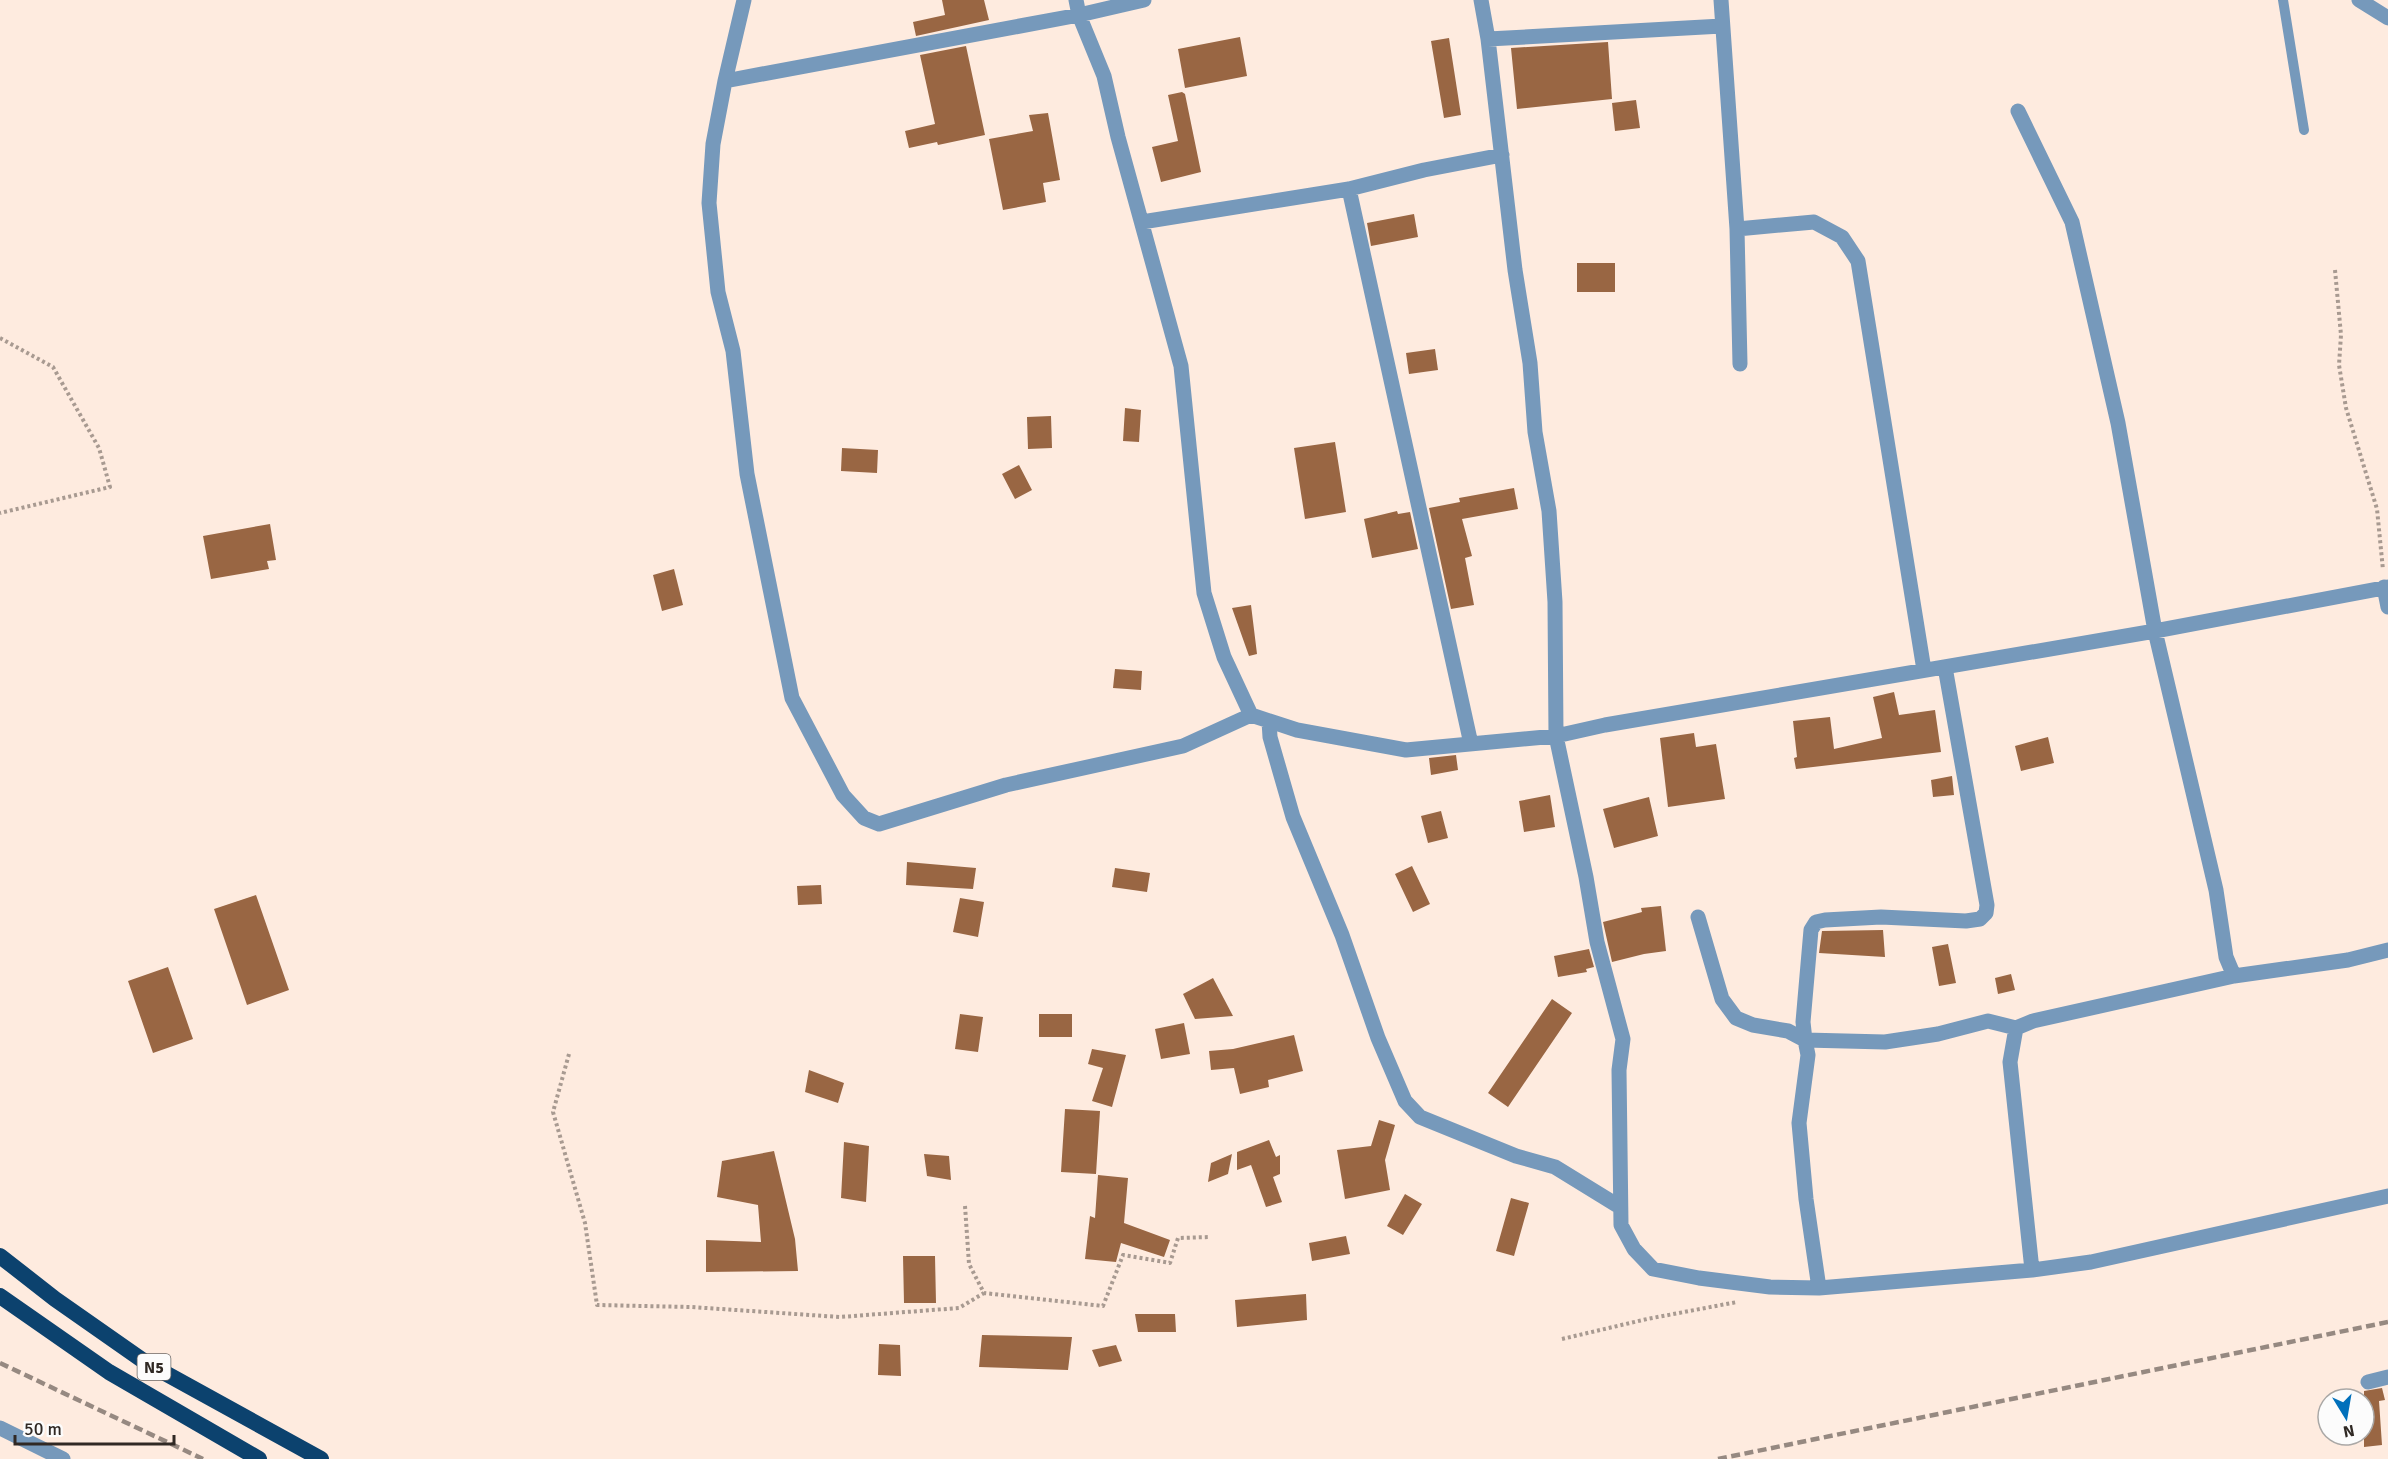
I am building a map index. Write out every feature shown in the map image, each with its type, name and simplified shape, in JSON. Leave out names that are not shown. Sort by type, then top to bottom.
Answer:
[{"type":"highway","name":"N5","points":[[0,1256],[55,1299],[145,1362],[321,1459]]},
{"type":"highway","points":[[0,1296],[109,1372],[259,1459]]},
{"type":"street","points":[[744,0],[713,144],[709,203],[718,292],[733,351],[747,474],[792,698],[843,795],[864,818],[879,824],[1006,784],[1183,746],[1251,715],[1297,730],[1406,750],[1556,736],[1605,725],[2155,631],[2386,587],[2388,607]]},
{"type":"street","points":[[725,81],[1078,8],[1144,0]]},
{"type":"street","points":[[1480,0],[1488,39],[1515,270],[1530,363],[1536,432],[1549,511],[1555,602],[1556,736],[1597,942],[1623,1039],[1619,1070],[1620,1207],[1621,1225],[1634,1249],[1653,1269],[1760,1286],[1819,1288],[2032,1270],[2091,1262],[2388,1196]]},
{"type":"street","points":[[1721,0],[1737,229],[1740,364]]},
{"type":"street","points":[[2358,0],[2388,18]]},
{"type":"street","points":[[1078,8],[1104,76],[1181,366],[1204,592],[1224,657],[1251,715]]},
{"type":"street","points":[[1488,39],[1722,26]]},
{"type":"street","points":[[2018,111],[2072,222],[2118,423],[2155,631],[2216,890],[2226,957],[2234,976]]},
{"type":"street","points":[[1142,222],[1349,189],[1424,170],[1502,155]]},
{"type":"street","points":[[1349,189],[1471,744]]},
{"type":"street","points":[[1737,229],[1814,222],[1842,237],[1858,261],[1924,670]]},
{"type":"street","points":[[1819,1288],[1806,1199],[1799,1123],[1808,1055],[1803,1022],[1811,930],[1816,922],[1825,920],[1881,917],[1966,921],[1980,919],[1986,913],[1987,906],[1945,667]]},
{"type":"street","points":[[1269,721],[1270,737],[1293,817],[1342,935],[1378,1038],[1405,1101],[1420,1117],[1515,1156],[1555,1167],[1620,1207]]},
{"type":"street","points":[[1698,917],[1722,999],[1736,1018],[1753,1025],[1788,1031],[1805,1040],[1885,1042],[1938,1034],[1988,1021],[2016,1028],[2033,1021],[2234,976],[2348,960],[2388,950]]},
{"type":"street","points":[[2016,1028],[2010,1062],[2032,1270]]},
{"type":"street","points":[[2367,1382],[2388,1377]]},
{"type":"street","points":[[0,1428],[63,1459]]},
{"type":"lane","points":[[2283,0],[2304,130]]},
{"type":"path","points":[[2335,270],[2341,335],[2339,365],[2346,408],[2377,509],[2386,587]]},
{"type":"path","points":[[0,338],[54,367],[99,448],[110,487],[0,513]]},
{"type":"path","points":[[569,1054],[553,1112],[585,1223],[597,1305],[691,1307],[840,1317],[959,1308],[984,1293],[1103,1306],[1123,1256],[1170,1263],[1178,1238],[1210,1237]]},
{"type":"path","points":[[964,1206],[969,1264],[984,1293]]},
{"type":"path","points":[[1562,1339],[1647,1319],[1738,1302]]},
{"type":"building","points":[[942,0],[984,0],[989,20],[916,36],[913,22],[945,15]]},
{"type":"building","points":[[1240,37],[1247,76],[1185,88],[1178,49]]},
{"type":"building","points":[[1449,38],[1461,115],[1444,118],[1431,41]]},
{"type":"building","points":[[1608,42],[1612,99],[1517,109],[1511,48]]},
{"type":"building","points":[[966,46],[985,135],[938,145],[937,142],[909,148],[905,131],[935,124],[920,55]]},
{"type":"building","points":[[1182,92],[1185,94],[1201,172],[1161,182],[1152,147],[1178,141],[1168,95]]},
{"type":"building","points":[[1636,100],[1640,128],[1615,131],[1612,103]]},
{"type":"building","points":[[1048,113],[1060,180],[1043,183],[1046,202],[1003,210],[989,139],[1033,131],[1029,115]]},
{"type":"building","points":[[1414,214],[1418,237],[1371,246],[1367,223]]},
{"type":"building","points":[[1577,263],[1615,263],[1615,292],[1577,292]]},
{"type":"building","points":[[1435,349],[1438,370],[1409,374],[1406,353]]},
{"type":"building","points":[[1125,408],[1141,410],[1139,442],[1123,441]]},
{"type":"building","points":[[1051,416],[1052,448],[1028,449],[1027,417]]},
{"type":"building","points":[[1335,442],[1346,512],[1305,519],[1294,448]]},
{"type":"building","points":[[842,448],[878,450],[877,473],[841,471]]},
{"type":"building","points":[[1019,465],[1032,490],[1015,499],[1002,474]]},
{"type":"building","points":[[1514,488],[1518,509],[1462,519],[1472,556],[1465,558],[1474,605],[1451,609],[1429,508],[1460,502],[1459,498]]},
{"type":"building","points":[[1397,511],[1398,514],[1410,512],[1418,549],[1372,558],[1364,519]]},
{"type":"building","points":[[270,524],[276,560],[267,561],[269,569],[211,579],[203,536]]},
{"type":"building","points":[[674,569],[683,605],[662,611],[653,575]]},
{"type":"building","points":[[1251,605],[1257,654],[1249,656],[1232,608]]},
{"type":"building","points":[[1115,669],[1142,671],[1141,690],[1113,688]]},
{"type":"building","points":[[1894,692],[1899,715],[1935,710],[1941,752],[1796,769],[1793,721],[1830,717],[1834,749],[1882,738],[1873,697]]},
{"type":"building","points":[[1694,733],[1696,747],[1716,744],[1725,799],[1668,807],[1660,738]]},
{"type":"building","points":[[2048,737],[2054,763],[2021,771],[2015,746]]},
{"type":"building","points":[[1456,755],[1458,770],[1431,775],[1429,758]]},
{"type":"building","points":[[1952,776],[1954,795],[1933,797],[1931,780]]},
{"type":"building","points":[[1550,795],[1555,827],[1524,832],[1519,801]]},
{"type":"building","points":[[1649,797],[1658,836],[1614,848],[1603,809]]},
{"type":"building","points":[[1441,811],[1448,838],[1428,843],[1421,816]]},
{"type":"building","points":[[907,862],[976,868],[973,889],[906,885]]},
{"type":"building","points":[[1412,866],[1430,904],[1413,912],[1395,874]]},
{"type":"building","points":[[1115,868],[1150,873],[1147,892],[1112,887]]},
{"type":"building","points":[[821,885],[822,904],[798,905],[797,886]]},
{"type":"building","points":[[256,895],[289,990],[247,1005],[214,909]]},
{"type":"building","points":[[960,898],[984,902],[978,937],[953,932]]},
{"type":"building","points":[[1661,906],[1666,951],[1612,962],[1603,922],[1642,912],[1641,908]]},
{"type":"building","points":[[1883,930],[1885,957],[1819,953],[1822,931]]},
{"type":"building","points":[[1948,944],[1956,983],[1939,986],[1932,947]]},
{"type":"building","points":[[1589,949],[1594,967],[1586,969],[1587,972],[1558,977],[1554,956]]},
{"type":"building","points":[[168,967],[193,1039],[153,1053],[128,981]]},
{"type":"building","points":[[2011,974],[2015,990],[1998,994],[1995,978]]},
{"type":"building","points":[[1213,978],[1233,1016],[1195,1019],[1183,994]]},
{"type":"building","points":[[1552,999],[1572,1013],[1508,1107],[1488,1093]]},
{"type":"building","points":[[960,1014],[983,1017],[978,1052],[955,1049]]},
{"type":"building","points":[[1039,1014],[1072,1014],[1072,1037],[1039,1037]]},
{"type":"building","points":[[1184,1023],[1190,1054],[1161,1059],[1155,1029]]},
{"type":"building","points":[[1294,1035],[1303,1071],[1268,1080],[1269,1087],[1240,1094],[1234,1068],[1211,1070],[1209,1051],[1233,1049]]},
{"type":"building","points":[[1092,1049],[1126,1055],[1112,1107],[1092,1101],[1103,1068],[1088,1064]]},
{"type":"building","points":[[809,1070],[844,1083],[838,1103],[805,1092]]},
{"type":"building","points":[[1065,1109],[1100,1111],[1096,1174],[1061,1172]]},
{"type":"building","points":[[1379,1120],[1395,1125],[1385,1160],[1390,1190],[1345,1199],[1337,1150],[1371,1146]]},
{"type":"building","points":[[1269,1140],[1276,1157],[1280,1155],[1280,1174],[1273,1177],[1282,1202],[1266,1207],[1251,1165],[1237,1170],[1237,1152]]},
{"type":"building","points":[[844,1142],[869,1146],[866,1202],[841,1198]]},
{"type":"building","points":[[774,1151],[795,1239],[798,1271],[706,1272],[706,1240],[761,1242],[758,1205],[717,1197],[722,1161]]},
{"type":"building","points":[[924,1154],[949,1156],[951,1180],[927,1176]]},
{"type":"building","points":[[1232,1154],[1228,1174],[1208,1182],[1211,1163]]},
{"type":"building","points":[[1098,1175],[1128,1178],[1124,1223],[1170,1240],[1164,1257],[1121,1243],[1116,1262],[1085,1259],[1090,1216],[1095,1218]]},
{"type":"building","points":[[1405,1194],[1422,1204],[1403,1235],[1387,1226]]},
{"type":"building","points":[[1511,1198],[1529,1203],[1514,1256],[1496,1251]]},
{"type":"building","points":[[1346,1236],[1350,1254],[1312,1261],[1309,1243]]},
{"type":"building","points":[[903,1256],[935,1256],[936,1303],[904,1303]]},
{"type":"building","points":[[1306,1294],[1307,1320],[1237,1327],[1235,1300]]},
{"type":"building","points":[[1135,1314],[1175,1314],[1176,1332],[1138,1332]]},
{"type":"building","points":[[982,1335],[1072,1337],[1068,1370],[979,1367]]},
{"type":"building","points":[[879,1344],[900,1345],[901,1376],[878,1375]]},
{"type":"building","points":[[1116,1345],[1122,1361],[1099,1367],[1092,1350]]},
{"type":"building","points":[[2382,1388],[2385,1400],[2379,1401],[2382,1445],[2376,1446],[2376,1389]]},
{"type":"railway","points":[[1718,1459],[2388,1322]]},
{"type":"railway","points":[[0,1363],[203,1459]]}]
